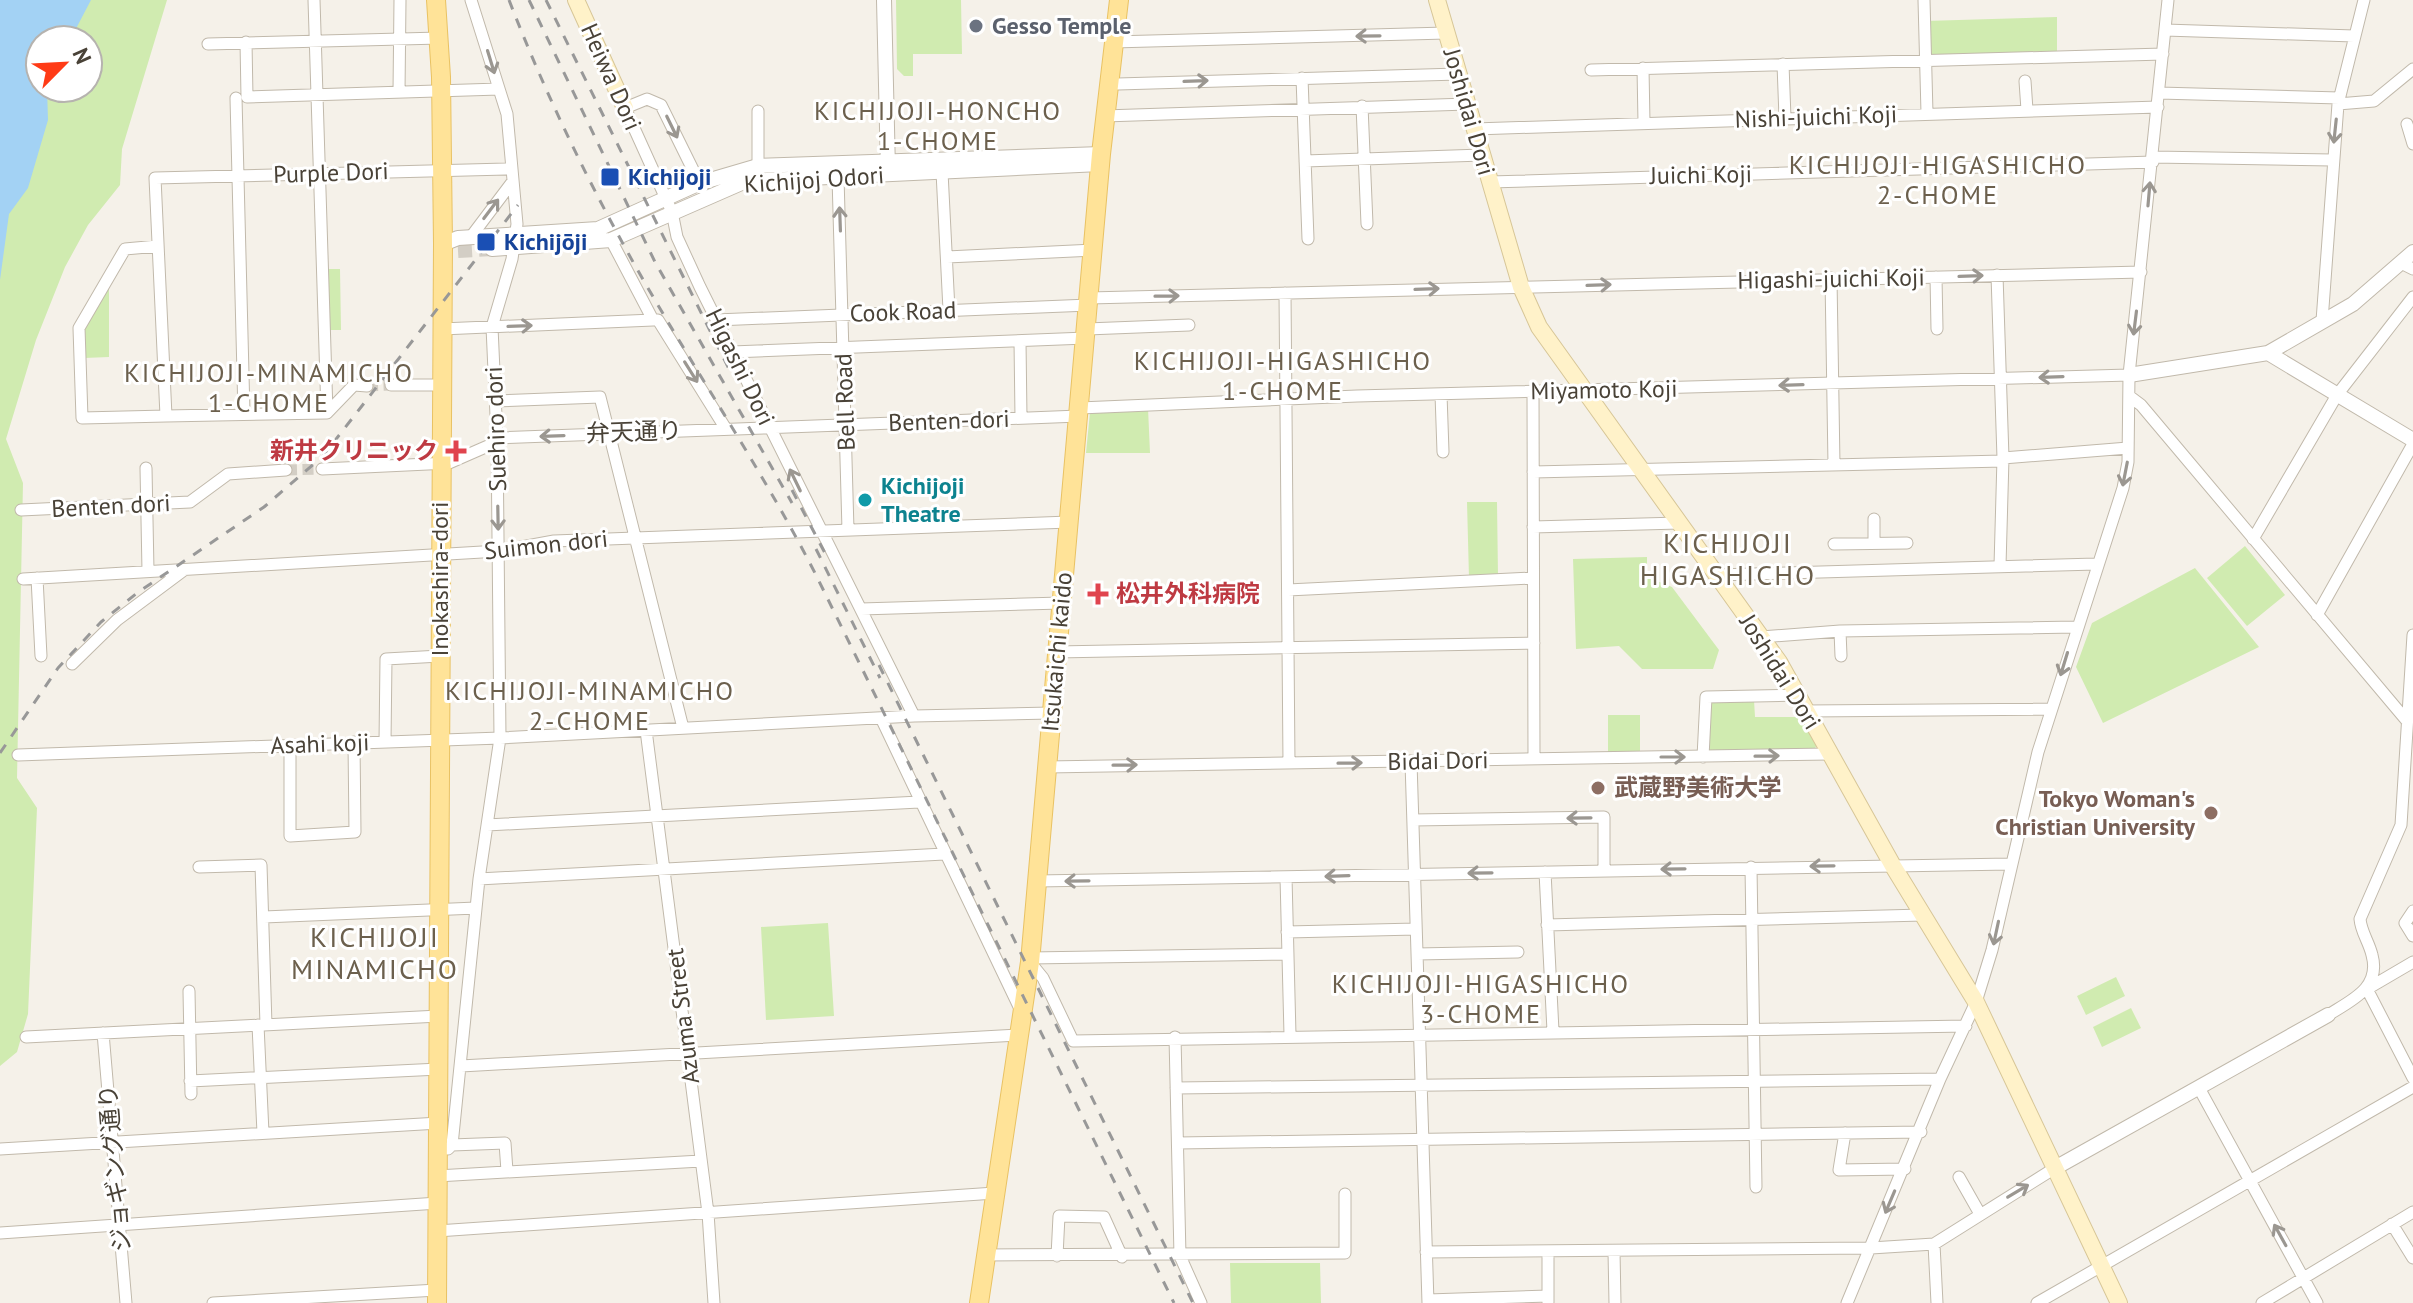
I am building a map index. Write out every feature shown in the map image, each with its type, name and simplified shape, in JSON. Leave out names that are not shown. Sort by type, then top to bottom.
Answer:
[{"type":"main road","name":"Inokashira-dori","points":[[436,0],[442,91],[441,171],[450,248],[442,329],[439,1123],[445,1150],[437,1176],[437,1296]]},
{"type":"main road","name":"Heiwa Dori","points":[[576,0],[625,108]]},
{"type":"main road","name":"Itsukaichi kaido","points":[[979,1303],[1030,960],[1100,159],[1119,0]]},
{"type":"main road","name":"Joshidai Dori","points":[[1437,0],[1521,287],[1547,341],[1761,637],[1798,695],[1893,866],[1976,1002],[2119,1303]]},
{"type":"street","points":[[314,0],[327,413]]},
{"type":"street","points":[[399,92],[400,0]]},
{"type":"street","name":"Suehiro dori","points":[[471,0],[508,124],[515,241],[492,327],[502,677],[500,738],[487,825]]},
{"type":"street","points":[[884,0],[888,168]]},
{"type":"street","points":[[1924,0],[1927,113]]},
{"type":"street","points":[[1847,1303],[1921,1132],[1940,1079],[1976,1002],[1992,950],[2010,864],[2050,709],[2123,488],[2128,448],[2129,375],[2168,0]]},
{"type":"street","points":[[2322,321],[2332,160],[2339,101],[2364,0]]},
{"type":"street","points":[[2165,30],[2354,36]]},
{"type":"street","points":[[1113,42],[1446,33]]},
{"type":"street","points":[[208,44],[440,38]]},
{"type":"street","points":[[244,414],[237,176],[246,42]]},
{"type":"street","points":[[1591,70],[2163,54]]},
{"type":"street","points":[[1783,64],[1785,118]]},
{"type":"street","points":[[1643,68],[1644,123]]},
{"type":"street","points":[[2159,93],[2374,101],[2413,69]]},
{"type":"street","points":[[1118,84],[1458,74]]},
{"type":"street","points":[[1302,78],[1308,239]]},
{"type":"street","points":[[2025,81],[2027,110]]},
{"type":"street","points":[[241,98],[499,89]]},
{"type":"street","points":[[625,108],[647,99],[659,103],[703,190]]},
{"type":"street","points":[[1104,116],[1467,104]]},
{"type":"street","points":[[1362,106],[1367,224]]},
{"type":"street","name":"Nishi-juichi Koji","points":[[1475,129],[2158,107]]},
{"type":"street","name":"Heiwa Dori","points":[[625,108],[670,205]]},
{"type":"street","points":[[758,111],[758,166]]},
{"type":"street","points":[[2407,124],[2413,144]]},
{"type":"street","points":[[1305,161],[1482,155]]},
{"type":"street","name":"Kichijoj Odori","points":[[492,249],[515,241],[598,229],[670,205],[758,166],[888,168],[1100,159]]},
{"type":"street","name":"Kichijoj Odori","points":[[703,190],[761,178],[838,177],[888,168],[942,172],[1100,159]]},
{"type":"street","name":"Juichi Koji","points":[[1490,182],[2153,160],[2332,160]]},
{"type":"street","name":"Purple Dori","points":[[158,246],[155,178],[506,169]]},
{"type":"street","points":[[942,172],[949,310]]},
{"type":"street","name":"Bell Road","points":[[838,177],[848,530]]},
{"type":"street","points":[[470,238],[513,181]]},
{"type":"street","name":"Kichijoj Odori","points":[[450,248],[470,238],[611,240],[670,205]]},
{"type":"street","name":"Higashi Dori","points":[[670,205],[677,237],[716,320],[914,716]]},
{"type":"street","points":[[611,240],[653,320]]},
{"type":"street","points":[[166,416],[158,246],[125,249],[79,328],[82,418],[327,413],[354,385],[367,386]]},
{"type":"street","points":[[947,257],[1094,250]]},
{"type":"street","points":[[2129,375],[2268,353],[2353,304],[2407,266],[2413,252]]},
{"type":"street","name":"Higashi-juichi Koji","points":[[1285,293],[2141,272]]},
{"type":"street","points":[[1997,275],[2003,459],[2000,566]]},
{"type":"street","points":[[1936,277],[1937,329]]},
{"type":"street","points":[[1831,278],[1834,465]]},
{"type":"street","points":[[1285,293],[1289,763]]},
{"type":"street","name":"Cook Road","points":[[716,320],[1285,293]]},
{"type":"street","points":[[2253,539],[2337,395],[2413,297]]},
{"type":"street","points":[[442,329],[658,320],[726,429]]},
{"type":"street","points":[[732,352],[1020,341],[1189,325]]},
{"type":"street","points":[[1020,341],[1021,418]]},
{"type":"street","points":[[2268,353],[2413,442],[2317,615]]},
{"type":"street","name":"Miyamoto Koji","points":[[1080,412],[1286,399],[2129,375]]},
{"type":"street","points":[[391,385],[442,385]]},
{"type":"street","points":[[1533,392],[1534,759]]},
{"type":"street","points":[[1441,394],[1443,452]]},
{"type":"street","points":[[2129,396],[2141,405],[2407,721]]},
{"type":"street","points":[[495,401],[600,397],[683,728]]},
{"type":"street","name":"Benten-dori","points":[[770,427],[1021,418],[1080,412]]},
{"type":"street","name":"弁天通り","points":[[441,464],[497,440],[770,427]]},
{"type":"street","points":[[1533,472],[2003,459],[2128,448]]},
{"type":"street","points":[[322,469],[441,464]]},
{"type":"street","points":[[146,468],[148,571]]},
{"type":"street","name":"Benten dori","points":[[21,510],[190,502],[228,474],[286,470]]},
{"type":"street","points":[[1874,519],[1874,543]]},
{"type":"street","name":"Suimon dori","points":[[23,579],[499,551],[554,541],[1069,522]]},
{"type":"street","points":[[1533,527],[1679,523]]},
{"type":"street","points":[[1834,544],[1907,543]]},
{"type":"street","points":[[1716,575],[2096,564]]},
{"type":"street","points":[[72,664],[117,620],[185,570]]},
{"type":"street","points":[[37,578],[41,656]]},
{"type":"street","points":[[1288,590],[1533,578]]},
{"type":"street","points":[[861,609],[1061,603]]},
{"type":"street","points":[[1761,637],[1840,631],[2076,627]]},
{"type":"street","points":[[1840,631],[1841,656]]},
{"type":"street","points":[[2413,635],[2407,721],[2409,766],[2398,838],[2362,911],[2361,928],[2374,965],[2367,989],[2413,1078]]},
{"type":"street","points":[[1056,652],[1534,643]]},
{"type":"street","points":[[385,742],[386,659],[440,656]]},
{"type":"street","points":[[1703,757],[1706,697],[1798,695]]},
{"type":"street","points":[[1806,711],[2050,709]]},
{"type":"street","name":"Asahi koji","points":[[18,755],[500,738],[914,716],[1051,713]]},
{"type":"street","points":[[881,718],[1023,1015]]},
{"type":"street","name":"Azuma Street","points":[[646,730],[708,1213],[714,1303]]},
{"type":"street","points":[[290,746],[290,836],[355,832],[354,742]]},
{"type":"street","name":"Bidai Dori","points":[[1047,767],[1830,754]]},
{"type":"street","points":[[1411,762],[1428,1302],[1548,1300],[1548,1251]]},
{"type":"street","points":[[507,1171],[505,1143],[445,1150],[461,1066],[487,825],[919,802]]},
{"type":"street","points":[[1413,820],[1604,817],[1604,870]]},
{"type":"street","points":[[479,879],[944,854]]},
{"type":"street","points":[[1037,881],[2010,864]]},
{"type":"street","points":[[199,867],[261,865],[264,917],[260,1077],[263,1133]]},
{"type":"street","points":[[1751,867],[1756,1187]]},
{"type":"street","points":[[1545,872],[1553,1031]]},
{"type":"street","points":[[1286,877],[1290,1035]]},
{"type":"street","points":[[264,917],[476,908]]},
{"type":"street","points":[[2413,911],[2405,923],[2413,936]]},
{"type":"street","points":[[1547,925],[1923,915]]},
{"type":"street","points":[[1287,932],[1416,929]]},
{"type":"street","points":[[1417,954],[1518,952]]},
{"type":"street","points":[[1030,960],[1288,954]]},
{"type":"street","points":[[1030,960],[1043,978],[1073,1041],[1753,1027],[1966,1026]]},
{"type":"street","points":[[1426,1252],[1871,1248],[1934,1244],[2055,1168],[2328,1015],[2413,962]]},
{"type":"street","points":[[189,991],[191,1023],[187,1029],[191,1094]]},
{"type":"street","points":[[26,1037],[439,1016]]},
{"type":"street","name":"ジョギング通り","points":[[103,1033],[126,1303]]},
{"type":"street","points":[[461,1066],[1020,1035]]},
{"type":"street","points":[[1175,1037],[1180,1256],[1201,1303]]},
{"type":"street","points":[[190,1081],[439,1069]]},
{"type":"street","points":[[1176,1088],[1940,1079]]},
{"type":"street","points":[[2037,1303],[2413,1087]]},
{"type":"street","points":[[2199,1088],[2317,1303]]},
{"type":"street","points":[[0,1149],[439,1123]]},
{"type":"street","points":[[1178,1143],[1921,1132]]},
{"type":"street","points":[[1845,1133],[1839,1170],[1905,1169]]},
{"type":"street","points":[[437,1176],[701,1161]]},
{"type":"street","points":[[1959,1177],[1980,1214]]},
{"type":"street","points":[[437,1231],[995,1193]]},
{"type":"street","points":[[985,1255],[1122,1257],[1345,1253],[1345,1194]]},
{"type":"street","points":[[0,1233],[438,1203]]},
{"type":"street","points":[[2262,1303],[2413,1212]]},
{"type":"street","points":[[1057,1256],[1059,1216],[1104,1217],[1122,1257]]},
{"type":"street","points":[[2392,1224],[2413,1258]]},
{"type":"street","points":[[1934,1244],[1937,1303]]},
{"type":"street","points":[[1614,1251],[1615,1303]]},
{"type":"street","points":[[213,1303],[437,1296]]},
{"type":"green space","points":[[0,0],[167,0],[122,149],[120,185],[88,225],[65,267],[36,340],[6,439],[23,483],[17,778],[37,808],[28,1014],[17,1052],[0,1066]]},
{"type":"green space","points":[[896,0],[961,0],[962,54],[913,54],[913,76],[904,76],[897,69]]},
{"type":"green space","points":[[2057,17],[2057,51],[1925,55],[1925,21]]},
{"type":"green space","points":[[328,269],[340,269],[341,330],[329,330]]},
{"type":"green space","points":[[109,283],[109,357],[84,358],[83,328]]},
{"type":"green space","points":[[1148,408],[1150,453],[1086,453],[1090,412]]},
{"type":"green space","points":[[1467,502],[1497,502],[1498,576],[1469,578]]},
{"type":"green space","points":[[2245,546],[2285,595],[2247,626],[2207,578]]},
{"type":"green space","points":[[1647,557],[1647,577],[1672,587],[1719,650],[1713,669],[1642,669],[1619,646],[1576,649],[1573,559]]},
{"type":"green space","points":[[2195,568],[2259,647],[2103,723],[2076,667],[2092,623]]},
{"type":"green space","points":[[1754,700],[1755,717],[1802,717],[1817,744],[1814,751],[1709,753],[1708,702]]},
{"type":"green space","points":[[1608,715],[1640,715],[1640,753],[1608,754]]},
{"type":"green space","points":[[828,923],[834,1016],[766,1020],[761,927]]},
{"type":"green space","points":[[2116,977],[2125,996],[2086,1015],[2077,996]]},
{"type":"green space","points":[[2131,1008],[2141,1028],[2102,1047],[2093,1027]]},
{"type":"green space","points":[[1230,1263],[1320,1263],[1321,1303],[1231,1303]]},
{"type":"water","points":[[0,0],[91,0],[78,24],[24,24],[24,104],[48,104],[48,120],[28,188],[9,214],[0,280]]},
{"type":"tunnel","points":[[458,251],[492,249]]},
{"type":"tunnel","points":[[367,386],[391,385]]},
{"type":"tunnel","points":[[286,470],[322,469]]},
{"type":"railway","points":[[509,0],[552,103],[619,236],[773,496],[815,573],[1174,1303]]},
{"type":"railway","points":[[529,0],[655,262],[792,503]]},
{"type":"railway","points":[[546,0],[731,373]]},
{"type":"railway","points":[[0,753],[58,668],[101,622],[137,593],[264,507],[323,456],[518,205]]},
{"type":"railway","points":[[792,490],[827,557]]},
{"type":"railway","points":[[816,549],[880,678]]},
{"type":"railway","points":[[879,665],[1193,1303]]},
{"type":"place","name":"Gesso Temple","points":[[976,26]]},
{"type":"place","name":"Kichijoji","points":[[610,177]]},
{"type":"place","name":"Kichijōji","points":[[486,242]]},
{"type":"place","name":"新井クリニック","points":[[456,451]]},
{"type":"place","name":"Kichijoji Theatre","points":[[865,500]]},
{"type":"place","name":"松井外科病院","points":[[1098,594]]},
{"type":"place","name":"武蔵野美術大学","points":[[1598,788]]},
{"type":"place","name":"Tokyo Woman's Christian University","points":[[2211,813]]},
{"type":"district","name":"KICHIJOJI-HONCHO 1-CHOME","points":[[938,126]]},
{"type":"district","name":"KICHIJOJI-HIGASHICHO 2-CHOME","points":[[1938,180]]},
{"type":"district","name":"KICHIJOJI-HIGASHICHO 1-CHOME","points":[[1283,376]]},
{"type":"district","name":"KICHIJOJI-MINAMICHO 1-CHOME","points":[[269,388]]},
{"type":"district","name":"KICHIJOJI HIGASHICHO","points":[[1728,559]]},
{"type":"district","name":"KICHIJOJI-MINAMICHO 2-CHOME","points":[[590,706]]},
{"type":"district","name":"KICHIJOJI MINAMICHO","points":[[375,953]]},
{"type":"district","name":"KICHIJOJI-HIGASHICHO 3-CHOME","points":[[1481,999]]}]
